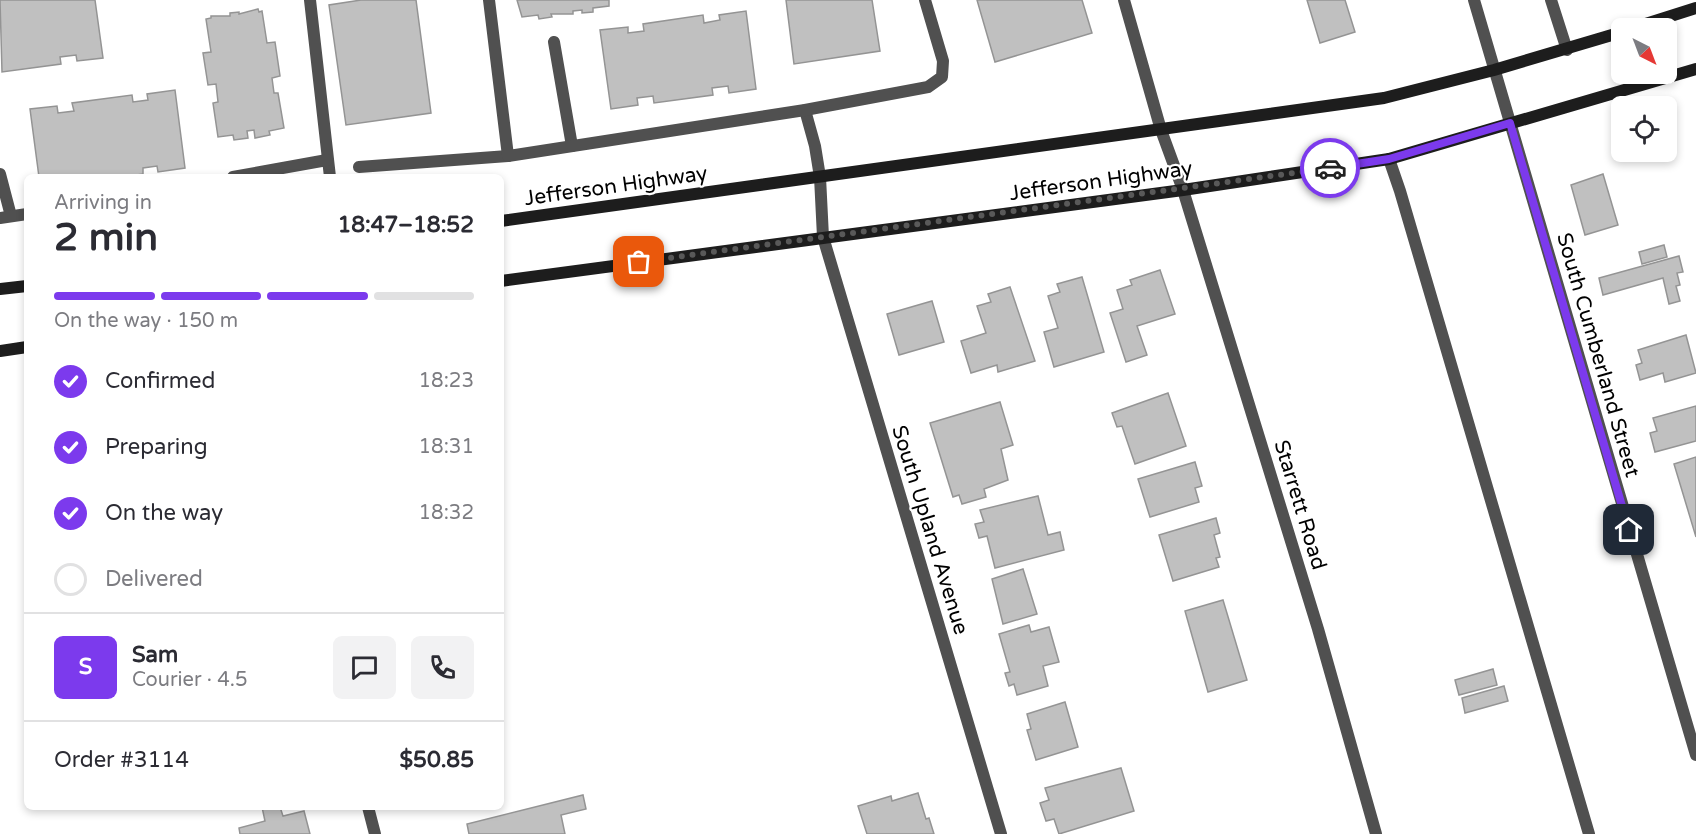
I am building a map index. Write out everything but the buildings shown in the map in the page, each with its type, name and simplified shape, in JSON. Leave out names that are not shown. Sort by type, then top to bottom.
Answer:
[{"type":"main road","points":[[1664,18],[1696,8]]},
{"type":"main road","name":"Jefferson Highway","points":[[504,221],[1384,98],[1567,50],[1611,36]]},
{"type":"main road","name":"Jefferson Highway","points":[[504,281],[1183,190],[1389,159],[1696,69]]},
{"type":"main road","points":[[0,289],[24,286]]},
{"type":"main road","points":[[0,351],[24,347]]},
{"type":"street","points":[[310,0],[329,174]]},
{"type":"street","points":[[489,0],[508,156]]},
{"type":"street","points":[[359,166],[508,156],[804,110],[928,87],[942,77],[943,61],[925,0]]},
{"type":"street","name":"Starrett Road","points":[[1124,0],[1161,130],[1183,190],[1318,629],[1376,834]]},
{"type":"street","name":"South Cumberland Street","points":[[1474,0],[1696,754]]},
{"type":"street","points":[[1551,0],[1567,50]]},
{"type":"street","points":[[554,42],[572,146]]},
{"type":"street","name":"South Upland Avenue","points":[[804,110],[815,146],[820,177],[823,237],[1000,834]]},
{"type":"street","points":[[1389,159],[1589,834]]},
{"type":"street","points":[[259,174],[327,160]]},
{"type":"street","points":[[0,174],[5,217],[24,214]]},
{"type":"street","points":[[369,810],[375,834]]},
{"type":"way so far","points":[[639,262],[1183,190],[1330,168]]},
{"type":"route","points":[[1330,168],[1389,159],[1510,123],[1629,530]]}]
